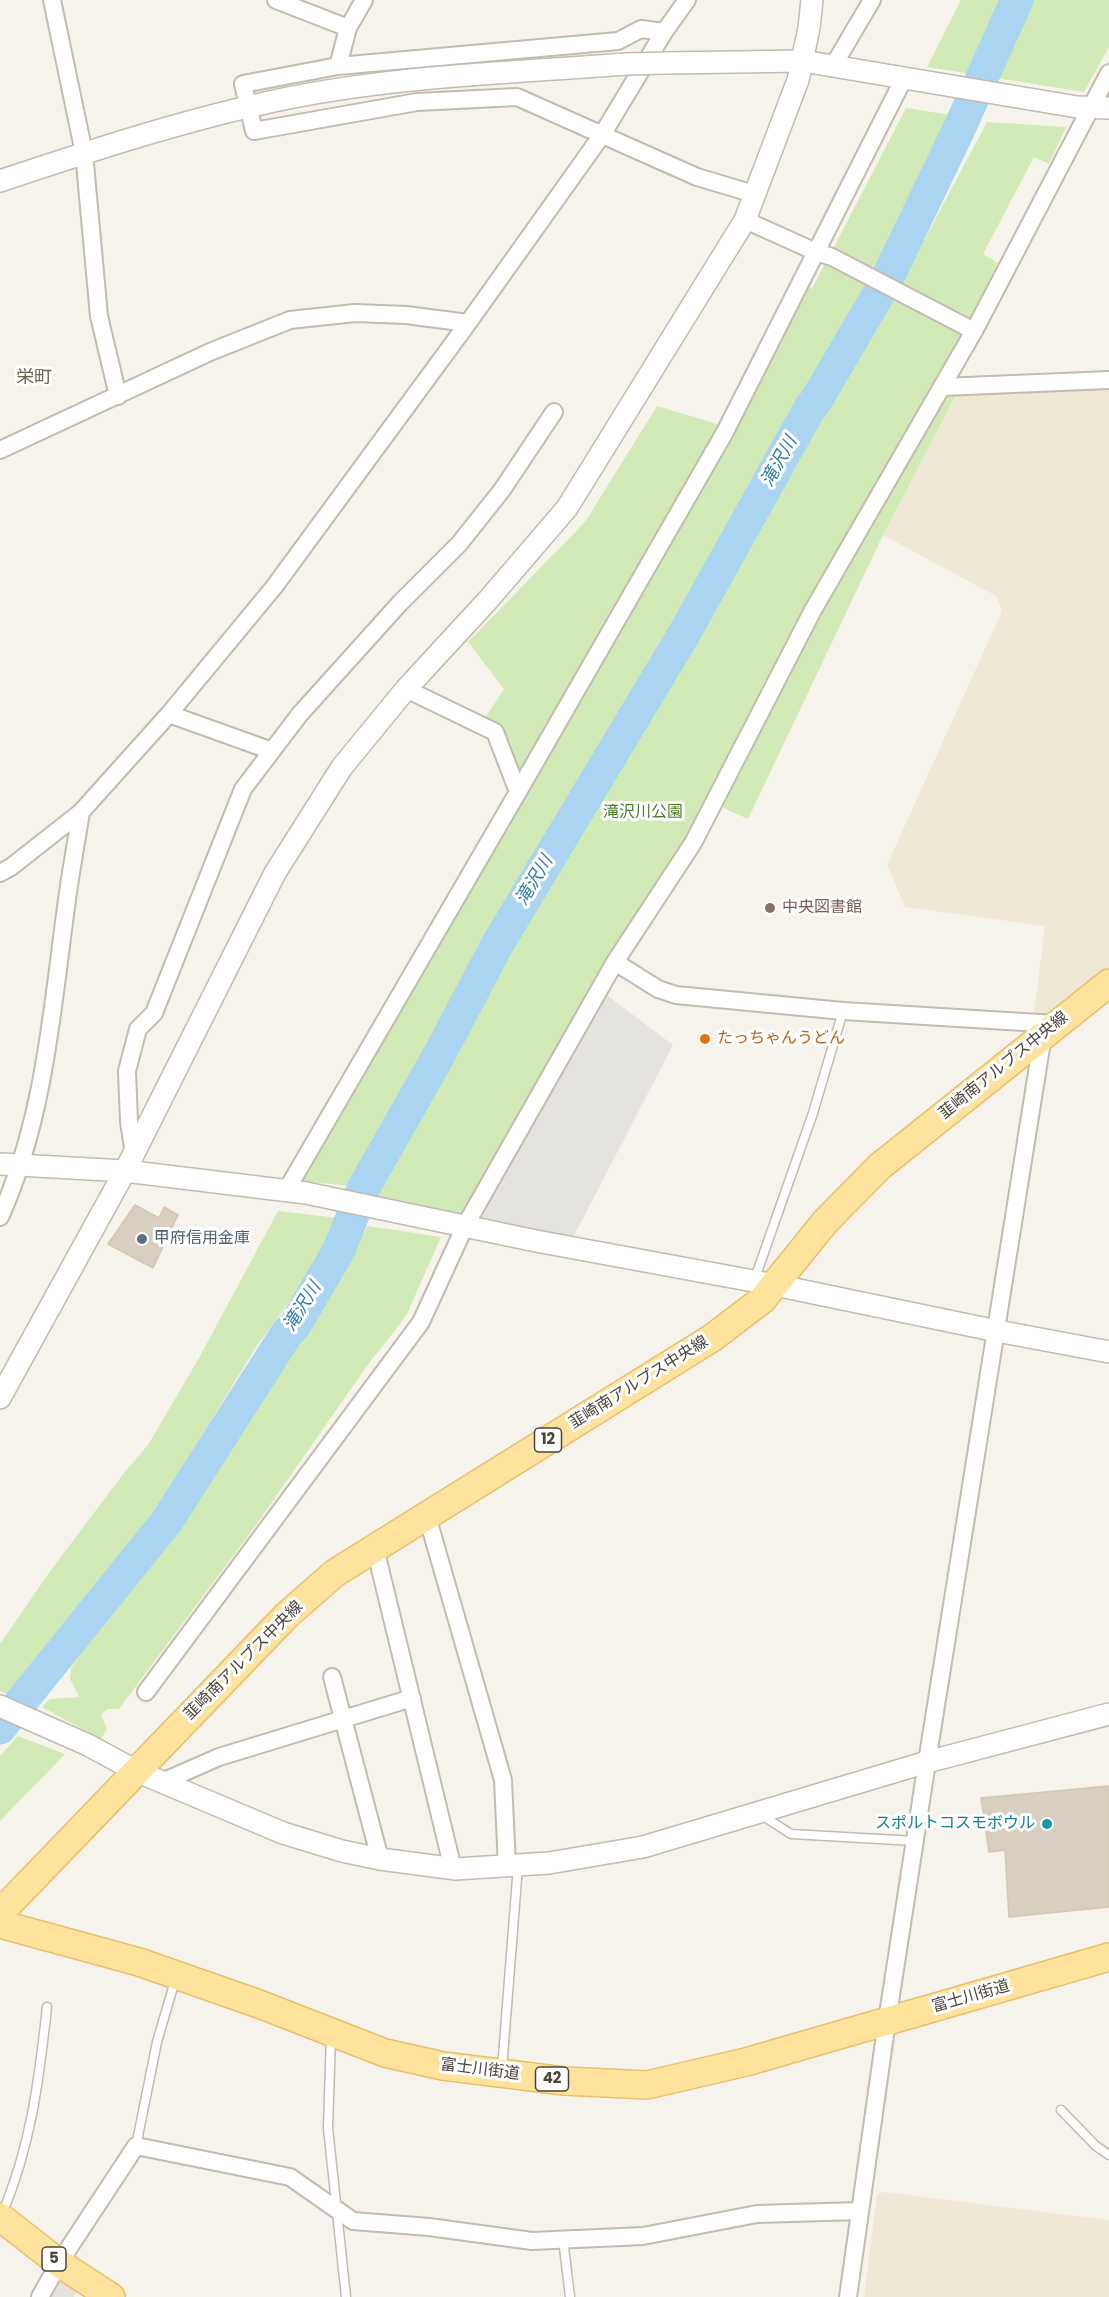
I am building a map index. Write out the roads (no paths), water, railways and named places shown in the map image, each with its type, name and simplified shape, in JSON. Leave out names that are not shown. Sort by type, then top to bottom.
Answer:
[{"type":"main road","name":"韮崎南アルプス中央線","points":[[0,1913],[287,1615],[335,1573],[712,1338],[762,1300],[765,1283],[879,1167],[1109,983]]},
{"type":"main road","name":"富士川街道","points":[[0,1924],[139,1962],[385,2053],[443,2066],[564,2081],[647,2085],[736,2065],[1109,1957]]},
{"type":"main road","name":"5","points":[[0,2217],[59,2263],[111,2297]]},
{"type":"street","points":[[52,0],[84,153],[99,316],[118,396]]},
{"type":"street","points":[[276,0],[348,28]]},
{"type":"street","points":[[338,66],[348,28],[364,0]]},
{"type":"street","points":[[0,873],[11,867],[81,812],[169,714],[274,587],[468,323],[602,135],[664,32],[687,0]]},
{"type":"street","points":[[0,1398],[130,1162],[275,873],[342,767],[406,689],[488,600],[567,508],[745,220],[803,62],[812,0]]},
{"type":"street","points":[[832,68],[872,0]]},
{"type":"street","points":[[664,32],[641,29],[618,40],[338,66],[243,84],[254,131],[417,102],[517,97],[697,177],[754,194]]},
{"type":"street","points":[[0,181],[84,153],[276,101],[397,81],[626,64],[803,62],[1092,108]]},
{"type":"street","points":[[146,1692],[421,1322],[465,1226],[615,962],[693,843],[813,610],[974,331],[1109,73]]},
{"type":"street","points":[[296,1192],[518,792],[824,255],[911,81]]},
{"type":"street","points":[[745,220],[824,255],[953,318],[974,331]]},
{"type":"street","points":[[0,450],[210,352],[290,320],[355,313],[406,315],[468,323]]},
{"type":"street","points":[[942,387],[1109,380]]},
{"type":"street","points":[[130,1162],[127,1071],[138,1029],[154,1013],[243,789],[300,714],[400,603],[459,544],[502,490],[554,412]]},
{"type":"street","points":[[406,689],[495,732],[518,792]]},
{"type":"street","points":[[169,714],[272,751]]},
{"type":"street","points":[[0,1217],[22,1165],[52,1022],[66,905],[81,812]]},
{"type":"street","points":[[615,962],[658,989],[676,995],[1050,1030],[997,1331],[927,1762],[848,2297]]},
{"type":"street","points":[[0,1164],[130,1162],[765,1283],[1109,1352]]},
{"type":"street","points":[[427,1516],[504,1780],[512,1866]]},
{"type":"street","points":[[375,1548],[453,1869]]},
{"type":"street","points":[[332,1677],[380,1859]]},
{"type":"street","points":[[162,1782],[219,1757],[412,1698]]},
{"type":"street","points":[[0,1706],[88,1745],[136,1771],[282,1833],[342,1851],[380,1859],[453,1869],[549,1863],[643,1847],[760,1814],[927,1762],[1109,1714]]},
{"type":"street","points":[[39,2297],[136,2146],[290,2177],[353,2221],[532,2241],[643,2236],[757,2214],[860,2211]]},
{"type":"lane","points":[[765,1283],[843,1011]]},
{"type":"lane","points":[[760,1814],[791,1834],[916,1841]]},
{"type":"lane","points":[[502,2073],[512,1866]]},
{"type":"lane","points":[[136,2146],[158,2042],[176,1976]]},
{"type":"lane","points":[[0,2217],[17,2177],[28,2136],[39,2081],[47,2007]]},
{"type":"lane","points":[[331,2032],[328,2128],[346,2297]]},
{"type":"lane","points":[[1061,2110],[1096,2146],[1109,2155]]},
{"type":"lane","points":[[563,2239],[570,2297]]},
{"type":"waterway","name":"滝沢川","points":[[0,1728],[167,1521],[287,1333],[295,1325],[339,1250],[363,1189],[439,1055],[497,945],[684,634],[811,406],[885,283],[959,129],[1017,0]]},
{"type":"place","name":"中央図書館","points":[[770,908]]},
{"type":"place","name":"たっちゃんうどん","points":[[705,1039]]},
{"type":"place","name":"甲府信用金庫","points":[[142,1239]]},
{"type":"place","name":"スポルトコスモボウル","points":[[1047,1824]]},
{"type":"district","name":"栄町","points":[[34,378]]},
{"type":"park label","name":"滝沢川公園","points":[[643,813]]}]
